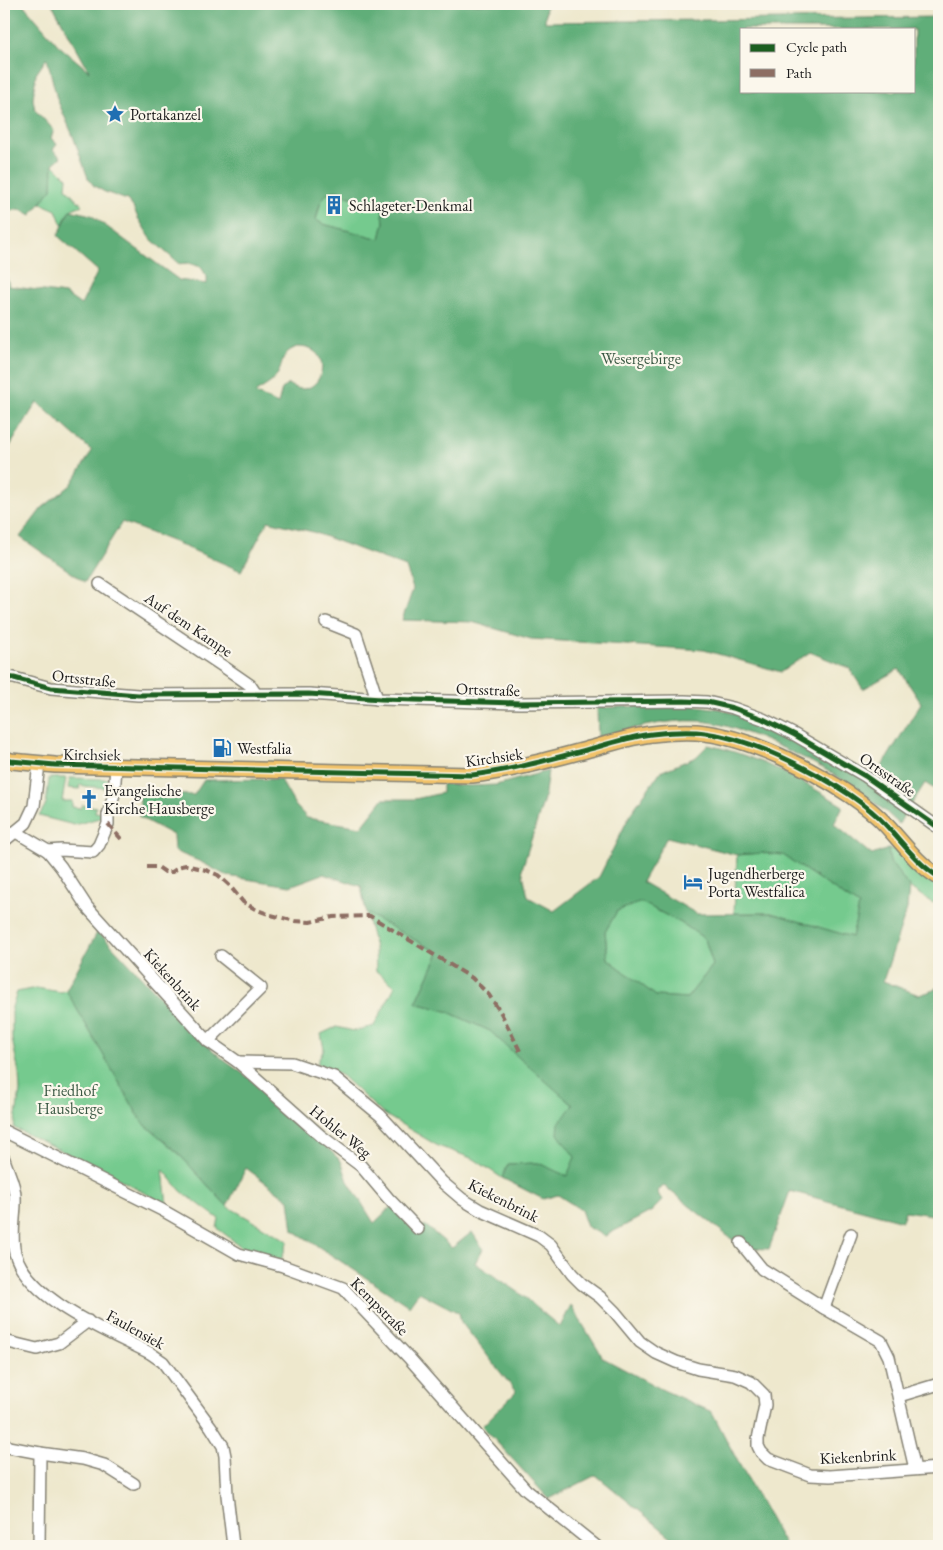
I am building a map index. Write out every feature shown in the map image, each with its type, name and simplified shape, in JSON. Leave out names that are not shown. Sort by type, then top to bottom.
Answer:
[{"type":"main road","name":"Kirchsiek","points":[[4,758],[11,761],[39,764],[116,767],[472,775],[519,767],[651,734],[705,733],[740,741],[761,749],[791,762],[850,795],[870,809],[922,864],[939,877]]},
{"type":"street","name":"Auf dem Kampe","points":[[100,584],[235,674],[250,685],[256,694]]},
{"type":"street","points":[[326,622],[356,634],[377,699]]},
{"type":"street","name":"Ortsstraße","points":[[4,677],[51,688],[138,695],[309,694],[377,699],[520,703],[707,702],[733,708],[763,719],[827,752],[939,828]]},
{"type":"street","points":[[4,841],[26,823],[34,806],[39,764]]},
{"type":"street","points":[[48,851],[93,852],[99,845],[108,824],[108,815],[114,794],[116,767]]},
{"type":"street","name":"Kiekenbrink","points":[[16,832],[48,851],[61,867],[87,907],[208,1041],[238,1062],[292,1063],[334,1077],[380,1115],[442,1182],[462,1199],[480,1210],[526,1229],[551,1245],[572,1274],[600,1297],[640,1342],[656,1353],[676,1362],[735,1375],[751,1382],[764,1394],[765,1405],[758,1446],[768,1459],[810,1474],[830,1476],[939,1468]]},
{"type":"street","points":[[208,1041],[261,988],[221,956]]},
{"type":"street","name":"Hohler Weg","points":[[238,1062],[321,1136],[361,1166],[418,1230]]},
{"type":"street","name":"Kempstraße","points":[[4,1131],[162,1210],[239,1254],[283,1266],[343,1288],[410,1359],[526,1490],[596,1546]]},
{"type":"street","name":"Faulensiek","points":[[4,1159],[16,1194],[13,1228],[16,1253],[24,1271],[32,1282],[63,1308],[150,1353],[163,1362],[223,1446],[233,1546]]},
{"type":"street","points":[[824,1308],[851,1234]]},
{"type":"street","points":[[741,1243],[762,1269],[881,1341],[889,1357],[915,1469]]},
{"type":"street","points":[[4,1341],[37,1349],[60,1343],[88,1321]]},
{"type":"street","points":[[898,1396],[939,1384]]},
{"type":"street","points":[[4,1442],[8,1447],[104,1464],[134,1484]]},
{"type":"street","points":[[38,1546],[40,1453]]},
{"type":"green space","name":"Wesergebirge","points":[[4,4],[23,4],[58,45],[89,71],[52,4],[546,4],[545,22],[939,17],[939,792],[925,783],[911,805],[874,779],[921,703],[899,669],[863,689],[849,668],[810,652],[781,672],[704,650],[531,639],[472,622],[402,620],[413,589],[406,567],[313,532],[268,521],[241,571],[122,522],[85,582],[20,537],[42,508],[71,485],[92,451],[37,402],[4,456],[4,267],[9,286],[65,294],[81,305],[98,271],[58,236],[70,210],[91,215],[179,280],[207,284],[207,277],[201,267],[188,263],[179,264],[151,239],[127,200],[94,186],[88,178],[57,99],[47,58],[36,74],[33,99],[35,110],[54,130],[51,138],[57,144],[53,150],[61,157],[53,164],[52,189],[31,215],[19,209],[4,213]],"holes":[[[334,191],[382,206],[384,222],[380,239],[323,224],[316,220],[323,198]],[[298,347],[311,349],[319,356],[322,365],[321,374],[316,382],[309,388],[299,389],[288,384],[282,389],[278,404],[255,393],[273,380],[288,352]]]},
{"type":"green space","points":[[53,164],[67,178],[66,188],[82,205],[70,210],[62,225],[56,210],[40,203],[52,189]]},
{"type":"green space","points":[[334,191],[382,205],[384,222],[380,239],[323,224],[316,220],[323,198]]},
{"type":"green space","points":[[681,704],[721,709],[778,729],[832,757],[907,809],[899,824],[867,797],[814,763],[757,737],[721,725],[699,721],[674,722],[648,725],[598,737],[597,708]]},
{"type":"green space","points":[[708,745],[726,749],[778,770],[843,806],[834,824],[872,855],[888,849],[890,862],[909,887],[907,909],[883,981],[919,995],[935,990],[939,985],[939,1216],[905,1211],[902,1221],[790,1191],[769,1249],[743,1248],[664,1186],[657,1191],[662,1201],[652,1211],[605,1236],[587,1227],[581,1210],[558,1195],[543,1199],[502,1178],[508,1164],[538,1163],[567,1176],[575,1157],[558,1134],[559,1123],[573,1105],[490,1031],[446,1011],[416,1003],[439,953],[366,913],[361,886],[323,874],[290,886],[227,876],[201,862],[174,851],[173,835],[139,817],[140,794],[194,795],[204,780],[280,779],[295,805],[307,818],[361,827],[383,799],[415,799],[442,793],[442,784],[496,785],[548,771],[544,799],[522,869],[528,897],[554,911],[599,877],[631,813],[660,772],[696,757]],"holes":[[[667,837],[737,855],[762,853],[783,855],[859,906],[852,937],[771,913],[697,914],[642,882]],[[641,902],[683,924],[705,939],[713,965],[687,998],[656,996],[608,959],[605,932],[617,911]]]},
{"type":"green space","points":[[49,778],[66,778],[62,801],[72,801],[72,807],[81,808],[82,805],[96,807],[95,812],[102,813],[103,817],[74,825],[39,816],[46,804]]},
{"type":"green space","points":[[70,778],[112,779],[108,794],[105,788],[83,786],[82,784],[79,786],[80,789],[68,788]]},
{"type":"green space","points":[[888,849],[899,849],[939,884],[939,904],[931,902],[909,887],[890,862]]},
{"type":"green space","points":[[762,853],[783,855],[859,906],[852,937],[771,913],[734,913],[737,855]]},
{"type":"green space","points":[[641,902],[683,924],[705,939],[713,965],[687,998],[656,996],[608,959],[605,932],[617,911]]},
{"type":"green space","points":[[366,913],[439,953],[416,1003],[446,1011],[490,1031],[574,1105],[560,1123],[575,1157],[567,1177],[539,1163],[509,1164],[502,1178],[474,1159],[438,1146],[382,1113],[342,1076],[317,1063],[324,1049],[321,1034],[336,1027],[354,1031],[374,1026],[395,986],[376,971],[375,948]]},
{"type":"green space","points":[[98,931],[200,1039],[225,1061],[252,1080],[287,1114],[341,1161],[348,1181],[374,1223],[392,1206],[416,1233],[425,1225],[452,1248],[472,1232],[483,1249],[475,1263],[517,1291],[560,1327],[571,1305],[603,1358],[661,1389],[712,1412],[785,1546],[682,1546],[596,1475],[549,1499],[482,1426],[516,1392],[461,1322],[459,1313],[419,1292],[409,1306],[293,1230],[289,1200],[246,1168],[227,1206],[178,1153],[142,1122],[66,990]]},
{"type":"green space","name":"Friedhof Hausberge","points":[[36,988],[61,992],[66,990],[142,1122],[178,1153],[227,1206],[288,1241],[281,1260],[244,1249],[217,1228],[219,1219],[181,1191],[163,1169],[167,1205],[108,1173],[14,1128],[20,1091],[19,1073],[12,1039],[12,1007],[17,992]]},
{"type":"marked path","points":[[108,824],[122,840]]},
{"type":"marked path","points":[[147,867],[158,867],[165,872],[172,872],[186,865],[206,870],[218,875],[243,902],[257,910],[295,921],[310,922],[333,917],[370,916],[472,978],[489,995],[501,1013],[520,1051]]},
{"type":"cycle path","points":[[4,677],[51,688],[138,695],[309,694],[381,699],[520,703],[707,702],[733,708],[763,719],[795,735],[865,776],[939,828]]},
{"type":"cycle path","points":[[4,759],[55,765],[472,775],[534,763],[638,736],[685,731],[699,732],[723,736],[761,748],[818,775],[855,798],[873,812],[917,859],[939,877]]},
{"type":"place","name":"Portakanzel","points":[[115,114]]},
{"type":"place","name":"Schlageter-Denkmal","points":[[334,205]]},
{"type":"place","name":"Westfalia","points":[[222,748]]},
{"type":"place","name":"Evangelische Kirche Hausberge","points":[[89,799]]},
{"type":"place","name":"Jugendherberge Porta Westfalica","points":[[693,882]]}]
